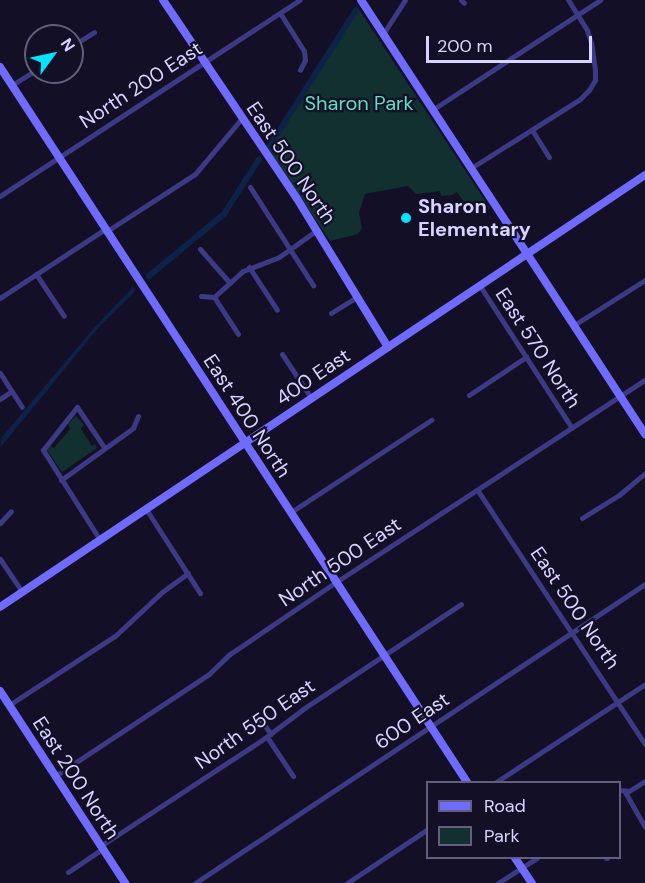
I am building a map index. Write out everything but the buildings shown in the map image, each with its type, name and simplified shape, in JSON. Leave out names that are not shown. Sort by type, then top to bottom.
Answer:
[{"type":"street","name":"East 500 North","points":[[163,0],[317,230],[388,347]]},
{"type":"street","name":"North 200 East","points":[[0,196],[299,0]]},
{"type":"street","points":[[361,0],[645,434]]},
{"type":"street","points":[[383,34],[405,0]]},
{"type":"street","points":[[471,168],[580,99],[589,90],[595,70],[591,43],[568,0]]},
{"type":"street","points":[[432,110],[600,0]]},
{"type":"street","points":[[280,13],[304,51],[305,60],[300,70]]},
{"type":"street","points":[[84,38],[94,32]]},
{"type":"street","name":"East 400 North","points":[[0,67],[466,781]]},
{"type":"street","points":[[12,86],[24,78]]},
{"type":"street","points":[[0,298],[195,174],[242,118]]},
{"type":"street","points":[[532,130],[549,157]]},
{"type":"street","name":"400 East","points":[[0,607],[645,175]]},
{"type":"street","points":[[250,187],[313,285]]},
{"type":"street","points":[[201,296],[214,297],[249,267],[274,260],[317,230]]},
{"type":"street","points":[[200,249],[230,283]]},
{"type":"street","points":[[249,267],[277,310]]},
{"type":"street","points":[[36,274],[64,316]]},
{"type":"street","points":[[574,326],[645,280]]},
{"type":"street","name":"East 570 North","points":[[480,286],[572,428]]},
{"type":"street","points":[[214,297],[238,334]]},
{"type":"street","points":[[331,313],[357,297]]},
{"type":"street","points":[[282,354],[311,398]]},
{"type":"street","points":[[469,395],[526,357]]},
{"type":"street","points":[[0,373],[22,407]]},
{"type":"street","name":"North 500 East","points":[[55,776],[209,674],[230,654],[336,582],[645,380]]},
{"type":"street","points":[[0,399],[12,392]]},
{"type":"street","points":[[100,540],[43,450],[77,407],[104,447]]},
{"type":"street","points":[[61,480],[133,428],[138,416]]},
{"type":"street","points":[[291,512],[431,420]]},
{"type":"street","points":[[582,518],[619,495],[645,473]]},
{"type":"street","name":"East 500 North","points":[[478,491],[645,744]]},
{"type":"street","points":[[146,509],[200,593]]},
{"type":"street","points":[[0,523],[11,511]]},
{"type":"street","points":[[0,559],[22,592]]},
{"type":"street","points":[[9,705],[115,636],[162,592],[188,573]]},
{"type":"street","name":"600 East","points":[[195,883],[645,584]]},
{"type":"street","name":"North 550 East","points":[[69,872],[102,848],[105,843],[461,604]]},
{"type":"street","points":[[499,781],[645,684]]},
{"type":"street","name":"East 200 North","points":[[0,692],[125,883]]},
{"type":"street","points":[[259,718],[293,777]]},
{"type":"street","points":[[645,781],[622,791],[645,827]]},
{"type":"street","points":[[347,883],[426,830]]},
{"type":"street","points":[[516,859],[532,883]]},
{"type":"street","points":[[498,883],[535,859]]},
{"type":"green space","name":"Sharon Park","points":[[358,8],[490,208],[479,215],[472,214],[457,192],[441,196],[440,191],[416,194],[408,186],[365,194],[359,213],[362,228],[358,234],[330,241],[269,150]]},
{"type":"green space","points":[[76,416],[84,425],[81,429],[92,446],[95,444],[97,448],[62,472],[47,450],[50,446],[54,448],[70,429],[68,424]]},
{"type":"water","points":[[133,287],[135,291],[99,327],[0,448],[2,437],[93,329]]},
{"type":"waterway","points":[[269,147],[356,10]]},
{"type":"waterway","points":[[149,276],[224,214],[259,159]]},
{"type":"place","name":"Sharon Elementary","points":[[406,218]]}]
